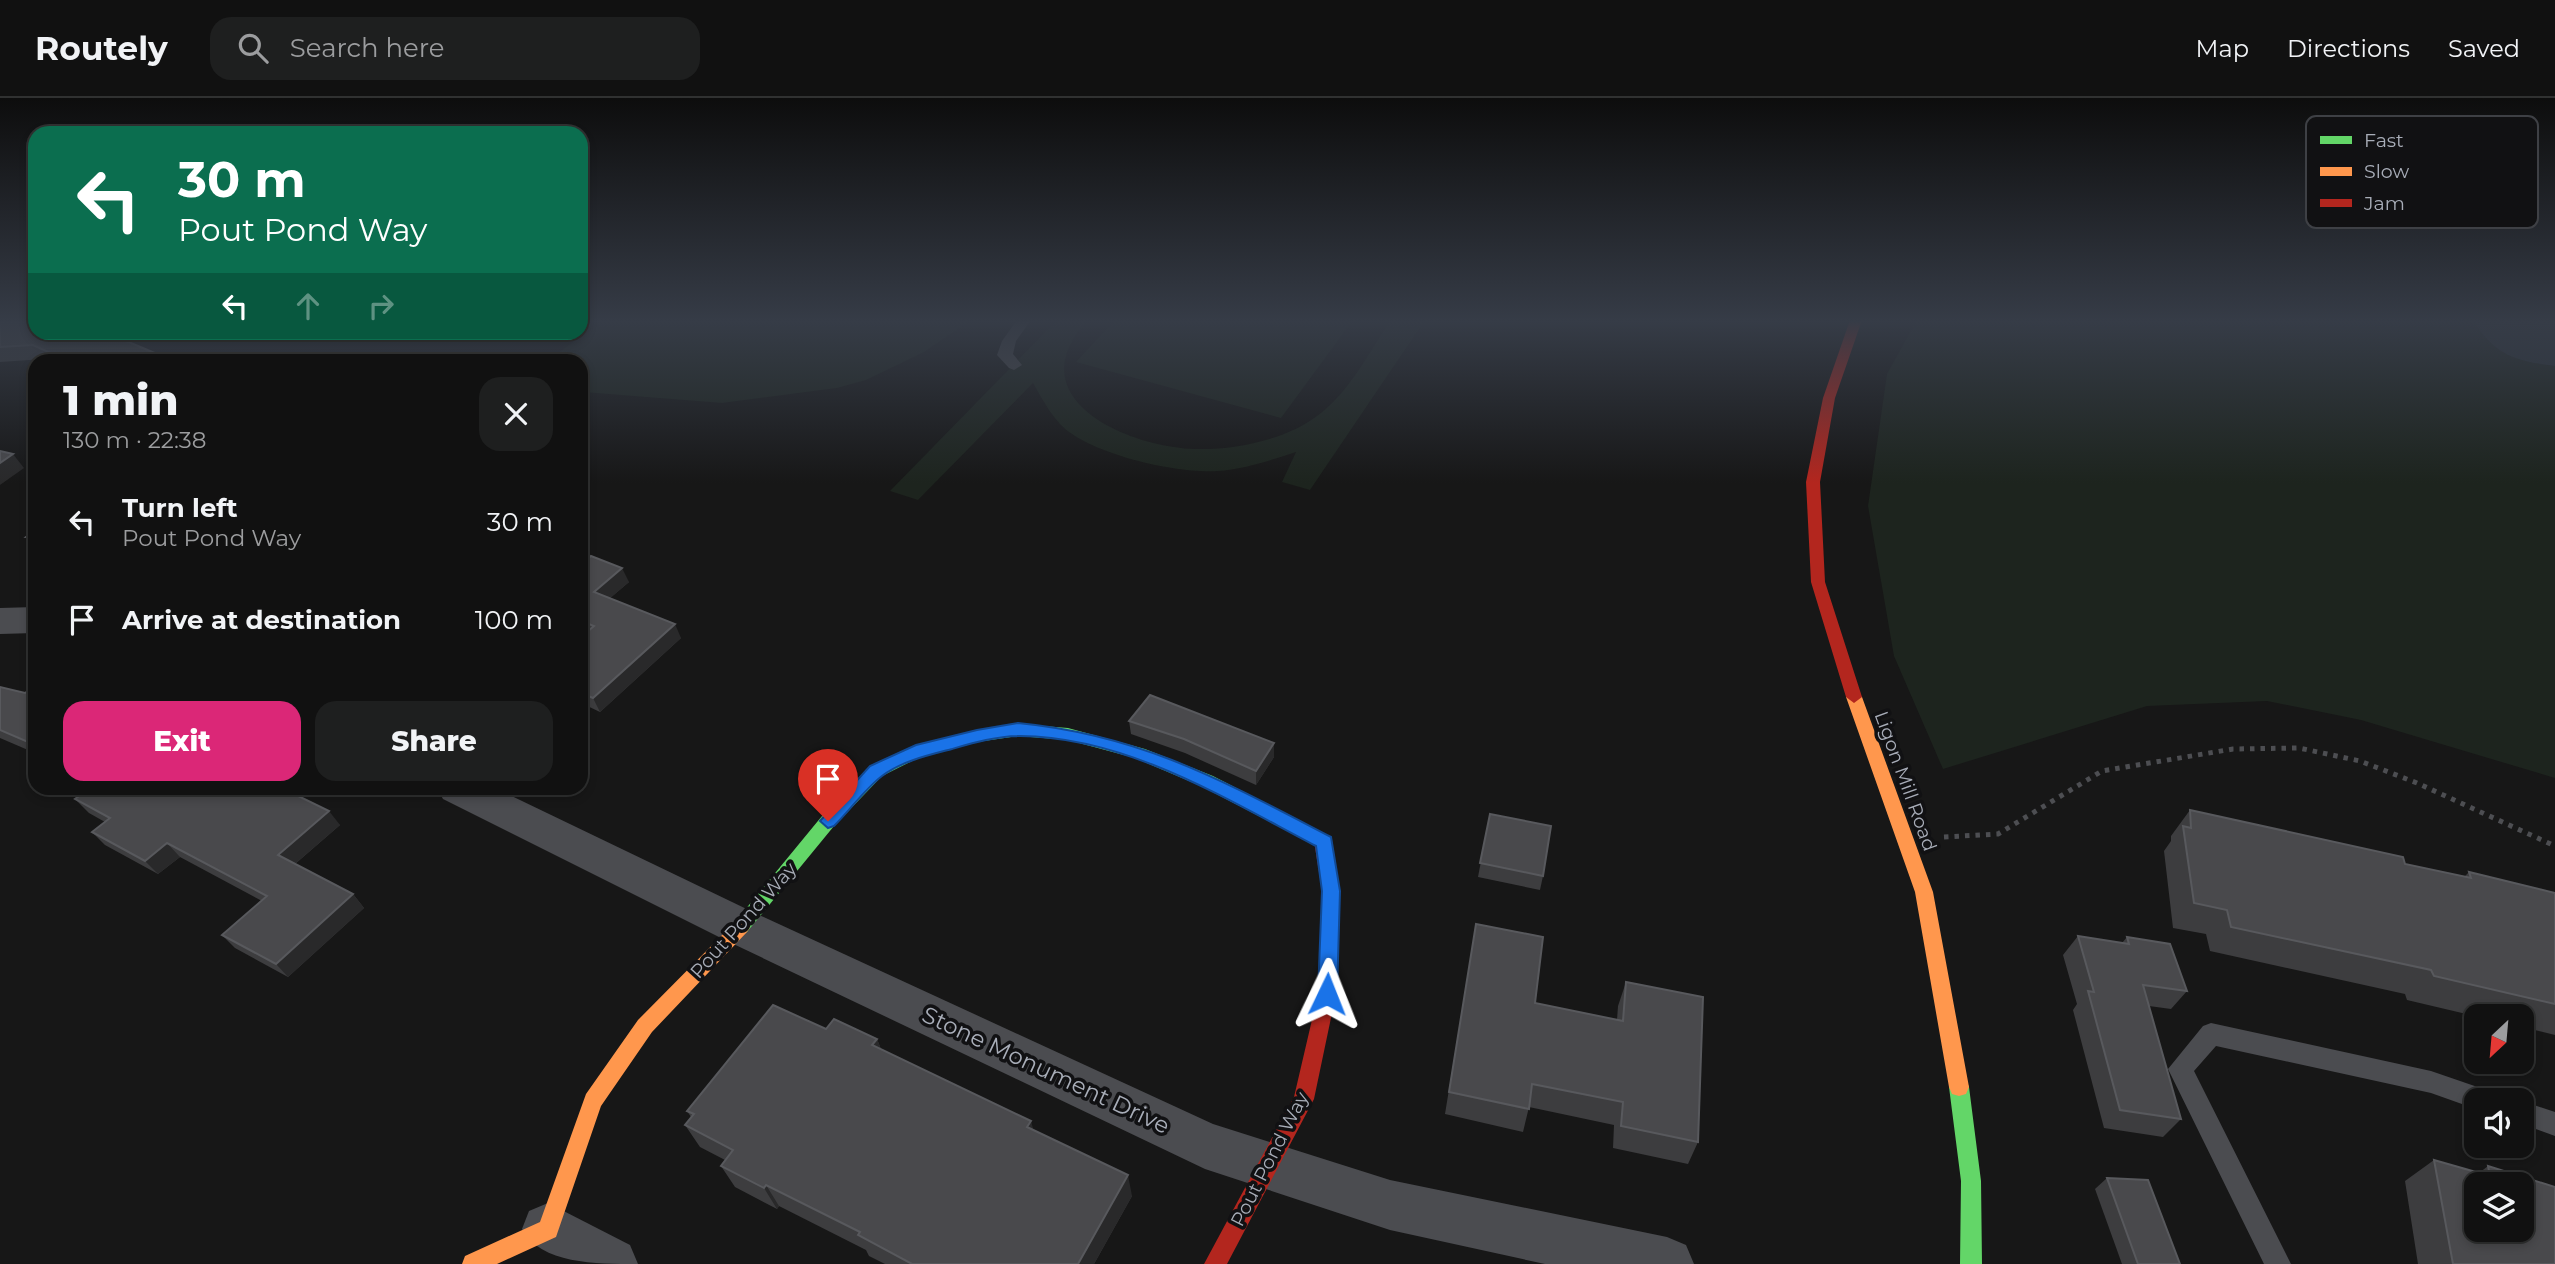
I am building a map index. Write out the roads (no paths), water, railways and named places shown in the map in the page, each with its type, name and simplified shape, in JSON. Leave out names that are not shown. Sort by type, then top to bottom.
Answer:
[{"type":"street","name":"Ligon Mill Road","points":[[1837,374],[1829,398],[1813,482],[1818,582],[1859,714],[1924,892],[1958,1073],[1971,1181],[1971,1264]]},
{"type":"street","points":[[0,621],[28,620]]},
{"type":"street","name":"Pout Pond Way","points":[[548,1228],[593,1101],[645,1026],[741,927],[828,821],[876,771],[916,752],[977,736],[1018,730],[1068,734],[1139,752],[1207,781],[1325,842],[1331,891],[1327,994],[1304,1099],[1266,1165],[1215,1264]]},
{"type":"street","name":"Stone Monument Drive","points":[[471,795],[741,927],[1205,1145],[1390,1205],[1667,1264]]},
{"type":"street","points":[[473,1264],[548,1228],[611,1264]]},
{"type":"lane","points":[[2278,1264],[2180,1069],[2211,1034],[2431,1082],[2464,1093]]},
{"type":"lane","points":[[2534,1117],[2555,1124]]}]
